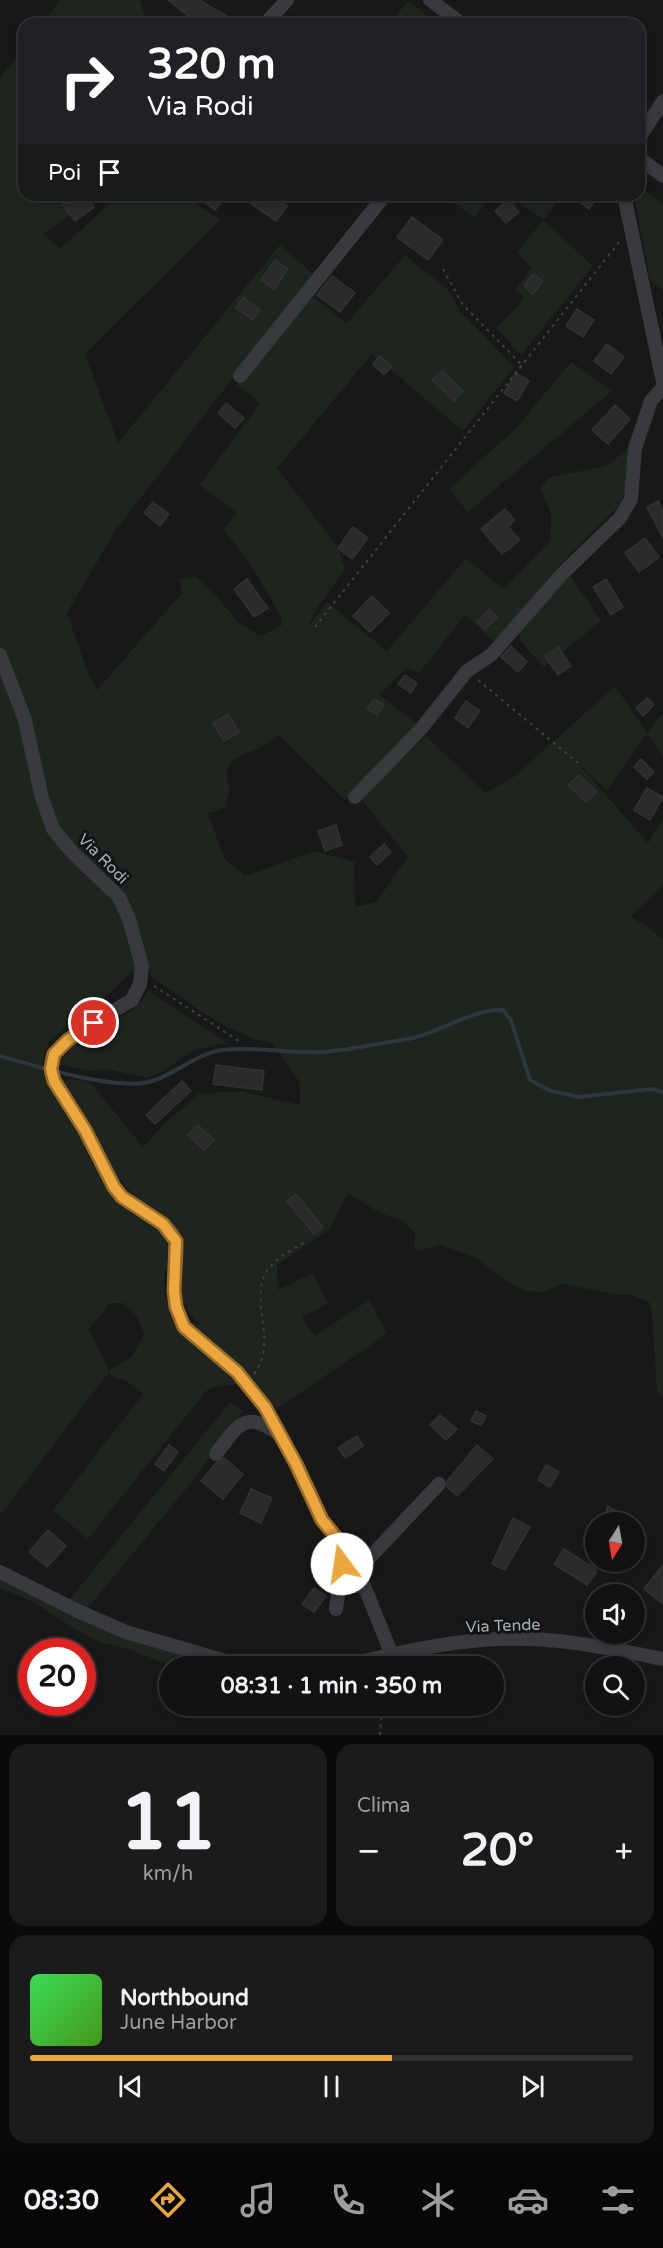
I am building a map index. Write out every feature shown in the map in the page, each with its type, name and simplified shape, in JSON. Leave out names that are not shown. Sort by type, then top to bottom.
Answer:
[{"type":"street","points":[[270,18],[287,0]]},
{"type":"street","points":[[430,0],[454,18]]},
{"type":"street","points":[[645,129],[663,101]]},
{"type":"street","points":[[645,162],[663,176]]},
{"type":"street","points":[[240,375],[380,201]]},
{"type":"street","points":[[625,201],[663,382]]},
{"type":"street","points":[[355,797],[420,730],[467,672],[491,656],[563,573],[620,518],[631,499],[635,448],[651,401],[663,387]]},
{"type":"street","name":"Via Rodi","points":[[0,655],[27,727],[42,798],[53,829],[72,852],[119,897],[129,919],[140,956],[141,978]]},
{"type":"street","points":[[141,978],[136,995],[128,1004],[81,1030],[57,1050],[51,1064],[51,1073],[85,1130],[114,1187],[122,1197],[163,1224],[176,1241],[174,1291],[176,1307],[184,1327],[237,1372],[265,1407],[282,1436],[322,1520],[344,1547],[358,1570],[392,1655]]},
{"type":"street","points":[[216,1454],[238,1425],[245,1422],[255,1421],[266,1425],[282,1436]]},
{"type":"street","points":[[358,1570],[439,1484]]},
{"type":"street","points":[[336,1609],[344,1547]]},
{"type":"street","points":[[0,1572],[126,1632],[209,1656]]},
{"type":"street","name":"Via Tende","points":[[388,1656],[462,1643],[506,1639],[550,1641],[663,1659]]},
{"type":"street","points":[[630,1653],[663,1650]]},
{"type":"path","points":[[315,627],[631,226]]},
{"type":"path","points":[[443,269],[463,304],[522,364]]},
{"type":"path","points":[[467,672],[578,763]]},
{"type":"path","points":[[141,978],[238,1041]]},
{"type":"path","points":[[245,1382],[256,1373],[262,1359],[265,1329],[259,1295],[261,1284],[270,1266],[305,1242]]},
{"type":"path","points":[[380,1735],[381,1716]]},
{"type":"shaded area","points":[[60,0],[140,0],[145,18],[46,18]]},
{"type":"shaded area","points":[[408,1],[430,18],[394,18]]},
{"type":"shaded area","points":[[18,55],[18,201],[90,201],[43,234],[60,249],[112,201],[193,201],[220,220],[85,354],[118,443],[280,245],[313,274],[116,530],[67,613],[88,673],[97,690],[182,593],[179,579],[196,577],[240,624],[261,636],[282,625],[281,617],[256,573],[224,529],[237,513],[200,485],[260,403],[237,385],[309,294],[347,323],[405,255],[448,290],[460,311],[514,367],[463,431],[372,354],[277,468],[338,548],[345,569],[320,604],[308,627],[327,602],[387,651],[466,558],[504,589],[550,541],[551,513],[540,489],[548,478],[606,466],[629,448],[626,487],[616,509],[567,557],[495,642],[465,615],[420,672],[407,668],[379,694],[417,724],[345,800],[279,735],[267,744],[231,761],[226,774],[230,790],[225,808],[208,813],[224,858],[245,876],[314,851],[354,862],[355,907],[376,902],[408,857],[360,798],[426,736],[485,793],[514,777],[615,686],[647,733],[663,713],[663,757],[647,734],[606,791],[572,756],[648,843],[663,819],[663,886],[630,917],[663,939],[663,1397],[657,1393],[652,1312],[649,1302],[628,1294],[614,1294],[563,1284],[543,1292],[524,1291],[502,1278],[477,1258],[440,1245],[418,1251],[414,1249],[415,1233],[403,1221],[380,1213],[348,1193],[330,1229],[277,1265],[278,1290],[312,1273],[328,1303],[302,1317],[315,1336],[369,1300],[387,1334],[275,1410],[254,1382],[206,1391],[88,1539],[53,1510],[143,1394],[128,1382],[113,1377],[109,1372],[0,1515],[0,79]],"holes":[[[149,969],[150,976],[224,1025],[273,1044],[299,1081],[300,1105],[240,1091],[199,1094],[162,1126],[143,1147],[90,1082],[69,1079],[63,1083],[88,1122],[114,1173],[146,1210],[123,1208],[109,1192],[87,1154],[82,1138],[43,1073],[44,1054],[50,1040],[62,1031],[73,1015],[111,992],[130,973]],[[180,1264],[181,1298],[190,1314],[200,1324],[170,1317],[164,1287],[165,1270]],[[110,1303],[124,1303],[137,1316],[144,1334],[133,1355],[109,1371],[89,1329]]]},
{"type":"shaded area","points":[[645,190],[663,204],[663,290],[650,280],[635,201],[645,201]]},
{"type":"shaded area","points":[[452,201],[487,201],[474,218]]},
{"type":"shaded area","points":[[518,201],[558,201],[543,220]]},
{"type":"shaded area","points":[[543,220],[593,266],[521,355],[496,328],[525,298],[515,291],[531,268],[517,253]]},
{"type":"shaded area","points":[[571,362],[612,391],[468,512],[449,489],[517,427]]},
{"type":"shaded area","points":[[570,575],[601,621],[544,667],[520,641],[519,631]]},
{"type":"shaded area","points":[[148,991],[228,1043],[193,1050],[162,1072],[147,1078],[107,1069],[88,1071],[59,1064],[80,1038],[128,1013]]},
{"type":"shaded area","points":[[230,1402],[243,1411],[194,1479],[88,1608],[69,1600]]},
{"type":"shaded area","points":[[0,1578],[199,1656],[159,1656],[159,1661],[102,1643],[33,1602],[0,1588]]},
{"type":"building","points":[[168,0],[199,0],[230,18],[190,18]]},
{"type":"building","points":[[69,201],[89,201],[94,207],[75,221],[63,205]]},
{"type":"building","points":[[202,201],[222,201],[215,210]]},
{"type":"building","points":[[248,201],[280,201],[287,206],[276,221]]},
{"type":"building","points":[[509,201],[519,212],[506,223],[495,211]]},
{"type":"building","points":[[578,201],[595,201],[589,209]]},
{"type":"building","points":[[412,217],[443,240],[428,260],[397,237]]},
{"type":"building","points":[[275,260],[288,269],[274,289],[261,280]]},
{"type":"building","points":[[533,274],[543,281],[533,294],[524,286]]},
{"type":"building","points":[[332,276],[355,293],[340,312],[317,295]]},
{"type":"building","points":[[243,297],[260,310],[253,320],[236,308]]},
{"type":"building","points":[[577,309],[594,320],[583,337],[566,326]]},
{"type":"building","points":[[607,344],[624,357],[611,374],[594,361]]},
{"type":"building","points":[[380,356],[392,366],[384,375],[373,364]]},
{"type":"building","points":[[442,371],[463,391],[454,401],[432,380]]},
{"type":"building","points":[[516,373],[529,381],[517,401],[504,393]]},
{"type":"building","points":[[226,403],[244,418],[235,428],[218,413]]},
{"type":"building","points":[[615,405],[630,419],[608,444],[592,430]]},
{"type":"building","points":[[658,501],[663,511],[663,538],[647,507]]},
{"type":"building","points":[[153,502],[169,514],[160,526],[144,513]]},
{"type":"building","points":[[505,509],[515,520],[508,527],[520,540],[502,554],[481,529]]},
{"type":"building","points":[[353,527],[368,538],[352,559],[338,548]]},
{"type":"building","points":[[645,538],[659,557],[639,572],[625,553]]},
{"type":"building","points":[[247,579],[268,608],[254,617],[234,589]]},
{"type":"building","points":[[606,579],[623,607],[611,615],[593,587]]},
{"type":"building","points":[[372,596],[389,613],[370,632],[353,616]]},
{"type":"building","points":[[489,609],[497,617],[485,629],[477,622]]},
{"type":"building","points":[[511,646],[527,662],[518,672],[501,657]]},
{"type":"building","points":[[558,647],[571,666],[558,675],[545,656]]},
{"type":"building","points":[[405,675],[417,683],[411,693],[398,684]]},
{"type":"building","points":[[647,698],[654,705],[643,716],[636,708]]},
{"type":"building","points":[[374,699],[384,705],[377,715],[367,709]]},
{"type":"building","points":[[466,701],[480,711],[468,728],[455,718]]},
{"type":"building","points":[[228,714],[239,732],[224,741],[213,723]]},
{"type":"building","points":[[641,759],[654,772],[647,779],[634,767]]},
{"type":"building","points":[[579,775],[597,792],[586,802],[568,785]]},
{"type":"building","points":[[647,788],[663,797],[650,820],[634,810]]},
{"type":"building","points":[[336,825],[342,845],[325,851],[318,831]]},
{"type":"building","points":[[384,844],[391,852],[377,865],[370,857]]},
{"type":"building","points":[[216,1065],[264,1071],[262,1090],[213,1084]]},
{"type":"building","points":[[182,1081],[191,1091],[155,1124],[146,1115]]},
{"type":"building","points":[[198,1125],[214,1140],[204,1150],[188,1135]]},
{"type":"building","points":[[296,1194],[323,1227],[314,1234],[287,1201]]},
{"type":"building","points":[[476,1411],[486,1416],[481,1425],[471,1421]]},
{"type":"building","points":[[440,1415],[457,1429],[446,1440],[430,1425]]},
{"type":"building","points":[[357,1436],[363,1446],[345,1458],[338,1448]]},
{"type":"building","points":[[169,1445],[178,1452],[164,1471],[155,1464]]},
{"type":"building","points":[[477,1445],[493,1459],[457,1496],[447,1487],[447,1481]]},
{"type":"building","points":[[224,1458],[243,1474],[223,1499],[201,1481],[216,1463]]},
{"type":"building","points":[[546,1465],[559,1472],[550,1487],[538,1480]]},
{"type":"building","points":[[251,1489],[272,1498],[261,1523],[240,1513]]},
{"type":"building","points":[[608,1506],[618,1512],[606,1512]]},
{"type":"building","points":[[513,1518],[530,1527],[505,1570],[492,1564]]},
{"type":"building","points":[[48,1530],[66,1546],[47,1567],[29,1552]]},
{"type":"building","points":[[564,1549],[585,1562],[585,1572],[596,1573],[585,1584],[554,1564]]},
{"type":"building","points":[[663,1565],[663,1604],[645,1588]]},
{"type":"building","points":[[314,1588],[326,1596],[314,1612],[302,1604]]},
{"type":"waterway","points":[[0,1056],[98,1081],[137,1083],[161,1078],[195,1059],[223,1050],[260,1049],[310,1052],[344,1050],[420,1036],[479,1013],[503,1010],[511,1020],[530,1080],[551,1091],[579,1097],[652,1089],[663,1092]]},
{"type":"route","points":[[94,1023],[68,1040],[54,1054],[51,1073],[54,1081],[85,1130],[114,1187],[122,1197],[152,1216],[172,1233],[177,1248],[174,1275],[176,1307],[184,1327],[237,1372],[265,1407],[296,1464],[314,1506],[322,1520],[344,1547],[342,1564]]}]
